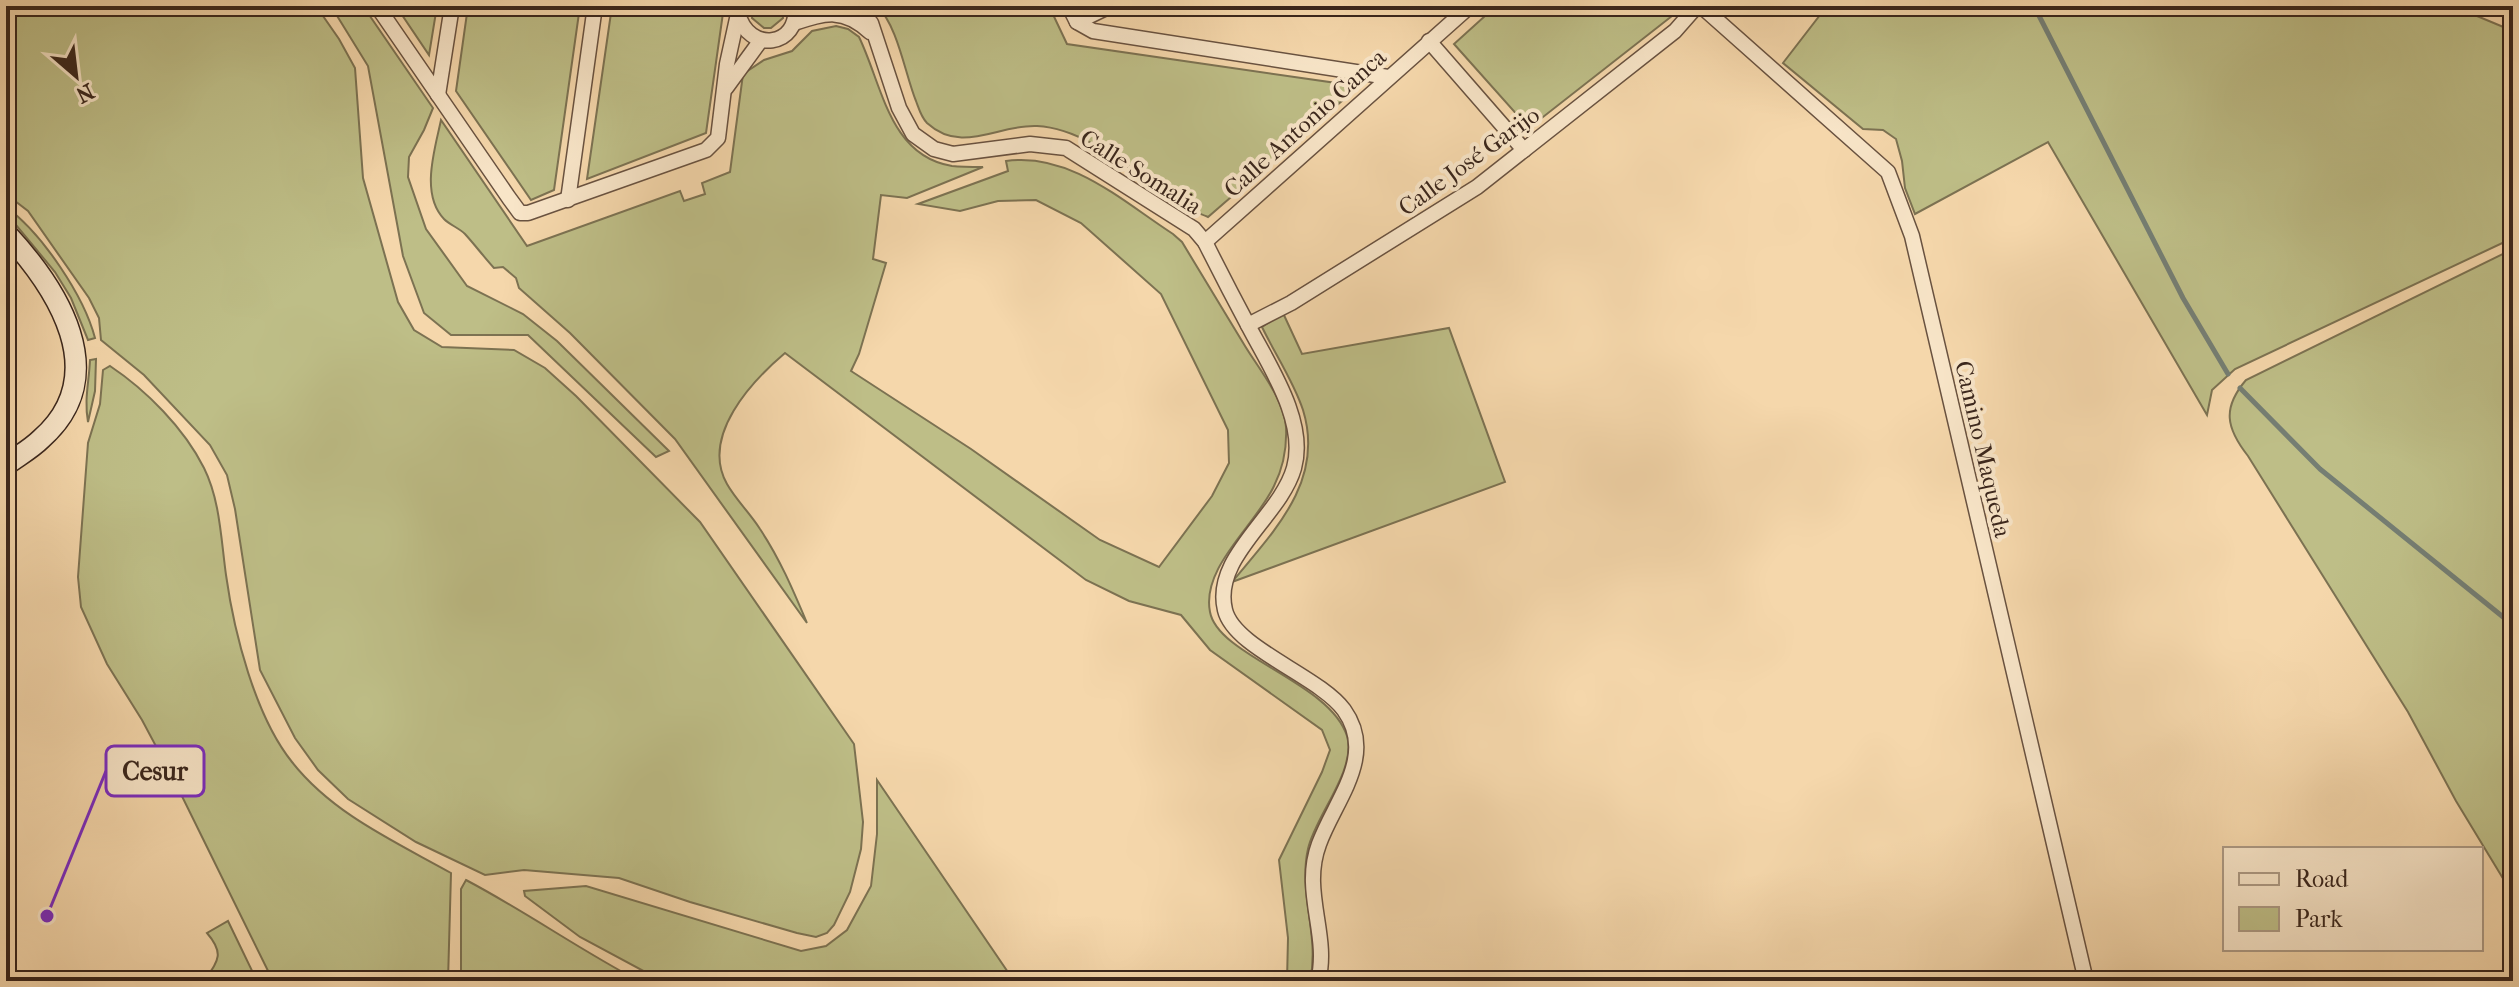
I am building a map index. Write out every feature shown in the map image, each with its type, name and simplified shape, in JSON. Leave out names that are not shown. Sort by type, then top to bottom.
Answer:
[{"type":"street","points":[[377,6],[520,213],[568,200],[706,150],[718,138],[727,64],[738,9]]},
{"type":"street","points":[[438,95],[452,6]]},
{"type":"street","points":[[568,200],[595,6]]},
{"type":"street","points":[[1069,6],[1077,22],[1093,31],[1388,77]]},
{"type":"street","points":[[1077,22],[1110,6]]},
{"type":"street","name":"Calle Antonio Canca","points":[[1205,242],[1470,6]]},
{"type":"street","name":"Calle José Garijo","points":[[1248,325],[1304,295],[1446,209],[1675,31],[1699,6]]},
{"type":"street","name":"Camino Maqueda","points":[[1699,6],[1888,172],[1912,236],[2086,981]]},
{"type":"street","name":"Calle Somalia","points":[[853,7],[871,23],[899,108],[913,134],[934,149],[953,154],[1030,144],[1066,148],[1194,229],[1205,242],[1248,325]]},
{"type":"street","points":[[738,9],[746,32],[761,40],[785,35],[797,11],[843,14],[860,23],[880,45]]},
{"type":"street","points":[[725,88],[761,40]]},
{"type":"street","points":[[1429,41],[1524,150]]},
{"type":"street","points":[[6,233],[61,306],[76,349],[76,363],[69,400],[57,421],[42,438],[6,465]]},
{"type":"street","points":[[1248,325],[1284,394],[1295,430],[1295,467],[1279,500],[1233,561],[1222,590],[1225,613],[1232,625],[1248,639],[1331,696],[1355,731],[1357,757],[1349,784],[1319,844],[1311,877],[1320,943],[1318,981]]},
{"type":"green space","points":[[6,6],[316,6],[355,68],[363,178],[398,302],[414,330],[442,347],[514,350],[545,368],[576,396],[700,522],[854,744],[863,822],[861,849],[850,892],[827,933],[816,937],[797,933],[619,878],[524,870],[485,875],[416,842],[348,799],[318,770],[295,738],[260,670],[227,475],[210,445],[144,375],[101,340],[99,318],[89,298],[28,211],[6,194]]},
{"type":"green space","points":[[331,6],[363,6],[433,108],[409,157],[408,177],[426,229],[467,286],[523,314],[557,341],[669,451],[656,457],[528,335],[451,335],[424,313],[403,256],[368,66]]},
{"type":"green space","points":[[396,6],[437,6],[429,55]]},
{"type":"green space","points":[[468,6],[580,6],[554,190],[531,200],[456,91]]},
{"type":"green space","points":[[612,6],[724,6],[706,133],[587,179]]},
{"type":"green space","points":[[753,6],[782,6],[783,18],[771,28],[764,28],[752,18]]},
{"type":"green space","points":[[877,6],[1049,6],[1067,44],[1350,85],[1351,93],[1208,217],[1180,205],[1095,145],[1057,129],[1023,127],[967,137],[953,137],[940,132],[922,116],[896,38]]},
{"type":"green space","points":[[1496,6],[1668,6],[1672,16],[1529,128],[1454,44]]},
{"type":"green space","points":[[1827,6],[2453,6],[2513,31],[2513,238],[2235,369],[2212,390],[2207,415],[2048,142],[1915,214],[1905,188],[1896,139],[1883,130],[1863,129],[1783,63]]},
{"type":"green space","points":[[836,26],[848,29],[859,37],[890,115],[914,148],[931,160],[952,166],[983,167],[907,198],[881,195],[873,259],[886,263],[851,371],[971,449],[1100,540],[1159,567],[1212,496],[1229,463],[1228,430],[1161,294],[1081,223],[1036,200],[998,201],[960,211],[918,204],[1008,171],[1006,161],[1029,160],[1074,171],[1134,207],[1182,242],[1276,395],[1286,427],[1280,472],[1266,501],[1222,563],[1209,595],[1210,612],[1217,628],[1252,656],[1320,700],[1337,717],[1347,736],[1346,763],[1341,778],[1308,849],[1306,882],[1312,948],[1310,981],[1287,981],[1288,938],[1279,860],[1330,750],[1322,730],[1210,650],[1181,615],[1129,601],[1086,580],[785,353],[758,379],[734,411],[720,447],[720,466],[727,484],[774,552],[807,623],[675,439],[570,333],[519,288],[516,278],[503,267],[494,268],[465,234],[444,219],[437,209],[431,171],[441,120],[527,246],[680,191],[684,201],[705,194],[702,183],[730,172],[743,74],[764,60],[792,51],[812,31]]},
{"type":"green space","points":[[6,207],[34,233],[60,266],[82,303],[95,338],[88,340],[71,298],[55,272],[6,213]]},
{"type":"green space","points":[[2513,249],[2513,895],[2456,801],[2408,712],[2235,436],[2230,409],[2246,380]]},
{"type":"green space","points":[[1283,313],[1302,354],[1449,328],[1505,482],[1232,582],[1292,504],[1307,460],[1308,436],[1303,410],[1262,327]]},
{"type":"green space","points":[[96,359],[95,391],[88,422],[90,360]]},
{"type":"green space","points":[[110,366],[163,411],[204,468],[217,506],[230,598],[248,673],[279,743],[308,780],[345,812],[451,873],[448,981],[273,981],[174,780],[107,664],[81,607],[78,577],[88,443],[100,404],[103,370]]},
{"type":"green space","points":[[877,780],[1014,981],[662,981],[580,937],[525,896],[524,891],[586,886],[801,951],[826,946],[847,930],[871,886],[877,834]]},
{"type":"green space","points":[[466,880],[639,981],[461,981],[461,889]]},
{"type":"green space","points":[[228,921],[257,981],[204,981],[218,957],[213,940],[207,933]]},
{"type":"waterway","points":[[2034,6],[2183,298],[2228,374]]},
{"type":"waterway","points":[[2240,388],[2320,469],[2513,625]]},
{"type":"place","name":"Cesur","points":[[47,916]]}]
